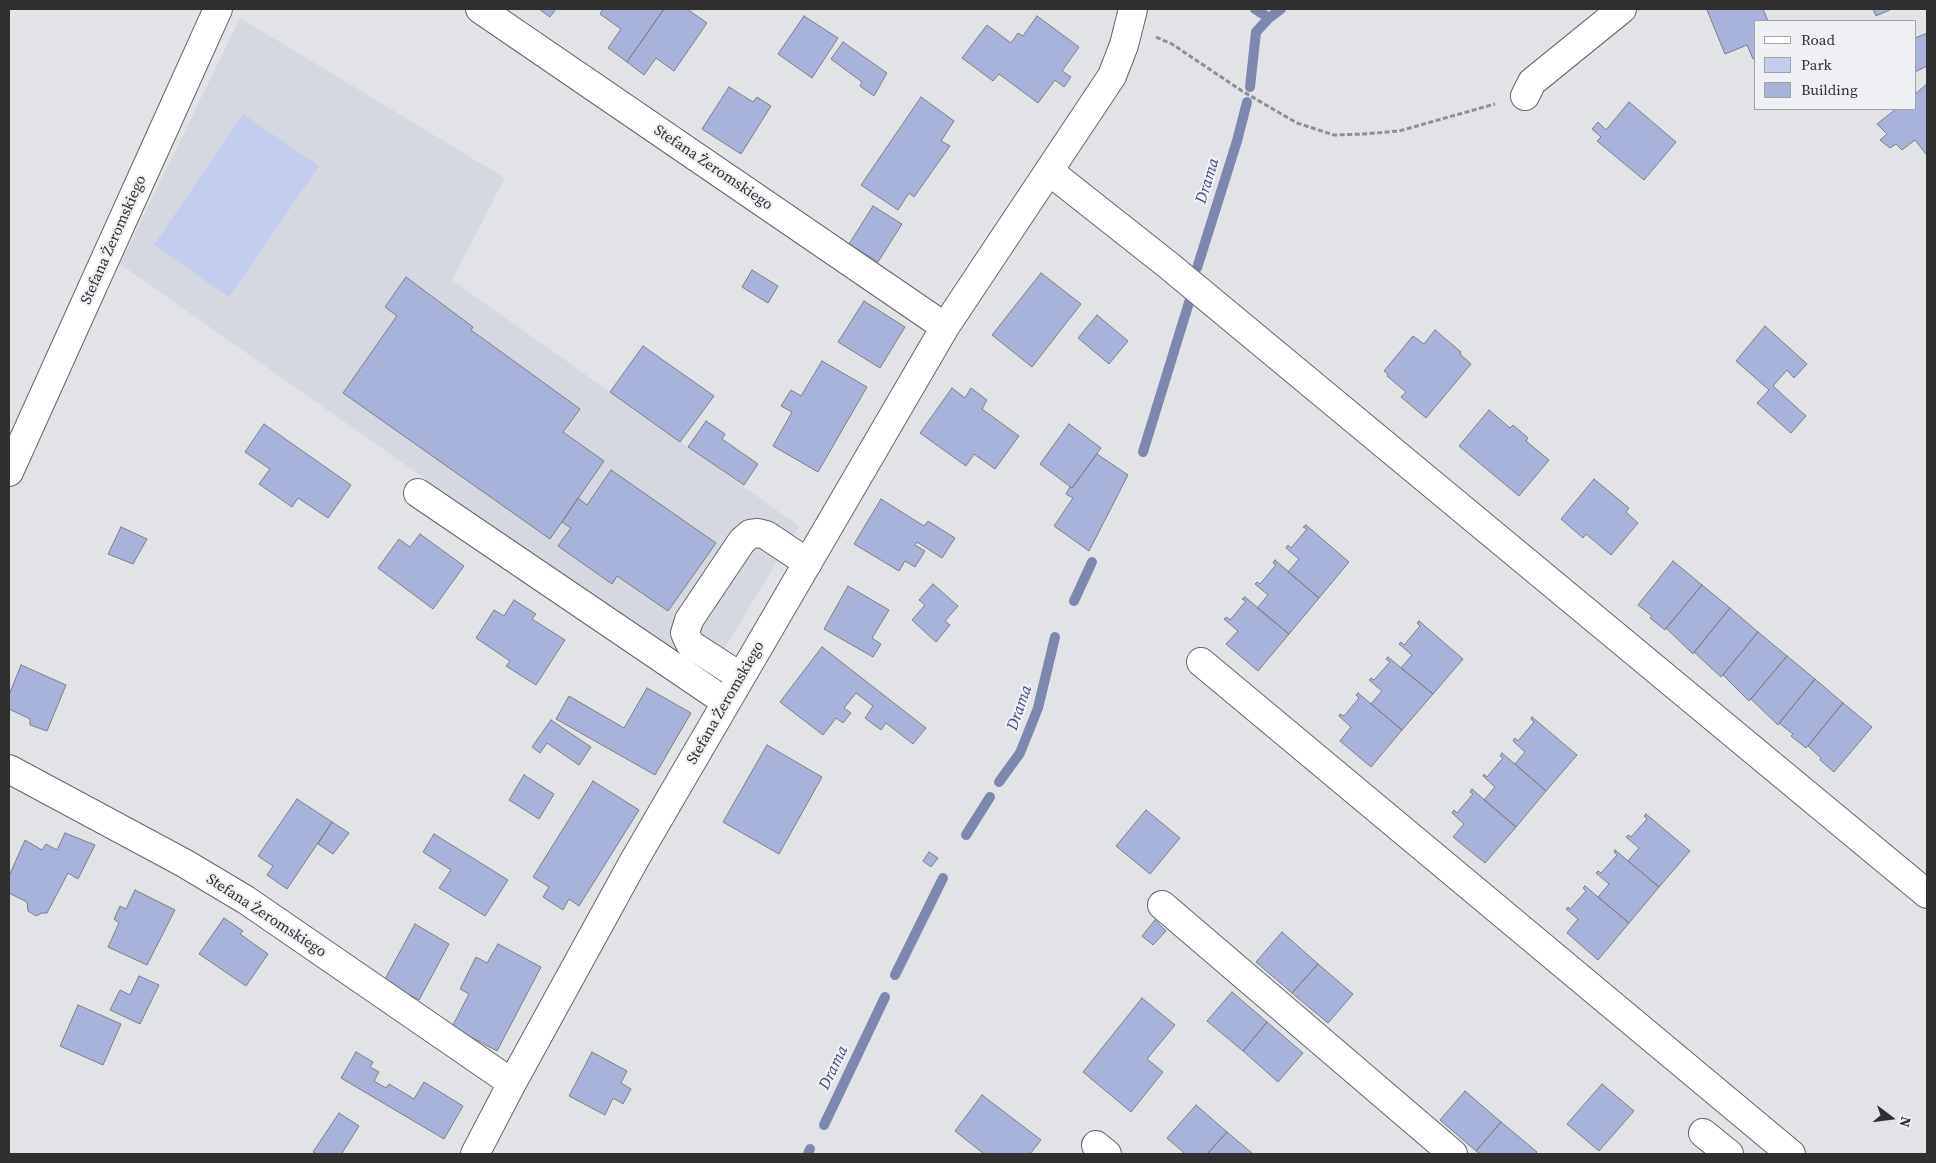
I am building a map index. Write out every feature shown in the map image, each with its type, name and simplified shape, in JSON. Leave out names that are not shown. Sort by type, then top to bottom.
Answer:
[{"type":"street","name":"Stefana Żeromskiego","points":[[9,472],[218,9]]},
{"type":"street","name":"Stefana Żeromskiego","points":[[480,9],[945,327]]},
{"type":"street","points":[[1524,96],[1532,82],[1622,9]]},
{"type":"street","name":"Stefana Żeromskiego","points":[[475,1154],[635,859],[945,327],[1112,76],[1124,45],[1130,19]]},
{"type":"street","points":[[1049,171],[1175,272],[1927,894]]},
{"type":"street","points":[[418,493],[726,702]]},
{"type":"street","points":[[741,677],[690,644],[686,633],[689,620],[742,541],[750,534],[766,535],[808,563]]},
{"type":"street","points":[[1201,662],[1791,1154]]},
{"type":"street","name":"Stefana Żeromskiego","points":[[9,769],[184,864],[246,900],[512,1083]]},
{"type":"street","points":[[1162,905],[1453,1154]]},
{"type":"street","points":[[1703,1133],[1729,1154]]},
{"type":"path","points":[[1130,19],[1157,37],[1172,44],[1242,91],[1297,123],[1334,135],[1399,131],[1524,96]]},
{"type":"shaded area","points":[[240,18],[505,178],[452,280],[799,526],[707,677],[120,264]]},
{"type":"green space","points":[[243,114],[319,166],[229,297],[154,245]]},
{"type":"building","points":[[539,9],[556,9],[550,17]]},
{"type":"building","points":[[603,9],[664,9],[627,62],[608,48],[621,29],[600,14]]},
{"type":"building","points":[[664,9],[687,9],[707,23],[674,71],[656,58],[644,75],[627,62]]},
{"type":"building","points":[[1763,9],[1768,20],[1754,20],[1754,58],[1747,45],[1725,54],[1707,10]]},
{"type":"building","points":[[1873,9],[1892,9],[1876,16]]},
{"type":"building","points":[[804,16],[838,38],[812,78],[778,54]]},
{"type":"building","points":[[1037,16],[1079,47],[1062,71],[1071,77],[1064,87],[1055,80],[1038,103],[999,74],[993,81],[962,58],[987,25],[1011,43],[1018,33],[1023,36]]},
{"type":"building","points":[[1927,33],[1927,66],[1916,72],[1916,38]]},
{"type":"building","points":[[843,42],[887,73],[874,96],[860,86],[862,82],[831,59]]},
{"type":"building","points":[[1927,84],[1926,154],[1915,140],[1902,150],[1896,144],[1890,148],[1880,140],[1887,134],[1877,124],[1895,110],[1916,110],[1916,93]]},
{"type":"building","points":[[729,87],[753,102],[757,97],[771,106],[741,154],[702,129]]},
{"type":"building","points":[[921,97],[954,121],[941,141],[950,146],[914,197],[909,193],[898,210],[861,185]]},
{"type":"building","points":[[1629,102],[1676,142],[1644,180],[1597,141],[1601,137],[1592,129],[1598,122],[1606,130]]},
{"type":"building","points":[[873,206],[902,224],[878,262],[849,244]]},
{"type":"building","points":[[752,270],[778,286],[768,303],[742,287]]},
{"type":"building","points":[[1041,273],[1081,304],[1032,367],[992,335]]},
{"type":"building","points":[[406,277],[473,327],[471,330],[580,409],[563,432],[604,461],[550,539],[343,393],[397,316],[385,307]]},
{"type":"building","points":[[864,301],[905,327],[880,368],[838,342]]},
{"type":"building","points":[[1097,315],[1128,341],[1109,364],[1078,338]]},
{"type":"building","points":[[1765,326],[1807,364],[1794,378],[1787,370],[1773,386],[1806,416],[1791,433],[1757,403],[1769,390],[1736,361]]},
{"type":"building","points":[[1435,330],[1461,352],[1460,354],[1471,364],[1426,418],[1401,397],[1406,392],[1387,376],[1388,374],[1384,371],[1413,336],[1424,344]]},
{"type":"building","points":[[643,346],[714,396],[680,442],[610,392]]},
{"type":"building","points":[[822,361],[867,387],[818,472],[773,446],[792,412],[781,406],[791,390],[801,396]]},
{"type":"building","points":[[952,388],[965,398],[971,388],[987,400],[982,409],[1019,436],[995,469],[974,454],[966,466],[920,433]]},
{"type":"building","points":[[1489,410],[1510,428],[1513,425],[1528,438],[1526,441],[1549,460],[1519,496],[1459,446]]},
{"type":"building","points":[[706,421],[725,434],[722,439],[758,464],[744,485],[688,447]]},
{"type":"building","points":[[264,424],[351,485],[328,518],[298,498],[292,507],[259,484],[270,469],[245,452]]},
{"type":"building","points":[[1069,424],[1101,448],[1072,488],[1040,464]]},
{"type":"building","points":[[1097,454],[1128,475],[1089,551],[1054,526],[1073,498],[1066,494],[1070,487],[1072,488]]},
{"type":"building","points":[[611,470],[716,543],[668,611],[617,576],[612,584],[558,546],[571,528],[562,522],[578,498],[587,505]]},
{"type":"building","points":[[1594,479],[1629,508],[1626,512],[1638,523],[1611,555],[1586,534],[1583,538],[1561,519]]},
{"type":"building","points":[[881,499],[924,526],[928,521],[955,538],[942,558],[917,542],[915,545],[925,551],[915,567],[905,561],[899,571],[854,544]]},
{"type":"building","points":[[1306,525],[1349,562],[1319,598],[1288,572],[1299,559],[1286,548],[1288,545],[1291,548],[1307,529],[1303,527]]},
{"type":"building","points":[[121,527],[147,539],[133,564],[108,554]]},
{"type":"building","points":[[420,534],[464,566],[433,609],[378,568],[399,539],[410,547]]},
{"type":"building","points":[[1275,560],[1319,598],[1289,634],[1257,608],[1268,595],[1255,584],[1257,582],[1260,584],[1276,565],[1273,563]]},
{"type":"building","points":[[1673,561],[1702,585],[1665,630],[1638,605]]},
{"type":"building","points":[[933,584],[958,606],[945,621],[950,625],[936,642],[912,620],[925,605],[919,600]]},
{"type":"building","points":[[1702,585],[1730,608],[1693,654],[1666,628]]},
{"type":"building","points":[[848,586],[889,610],[872,638],[881,644],[873,657],[824,629]]},
{"type":"building","points":[[1245,597],[1289,634],[1258,671],[1226,644],[1238,631],[1224,619],[1227,617],[1230,620],[1246,601],[1242,599]]},
{"type":"building","points":[[514,600],[536,614],[532,619],[565,640],[536,685],[506,666],[510,661],[476,638],[494,610],[504,616]]},
{"type":"building","points":[[1730,608],[1758,632],[1721,677],[1694,652]]},
{"type":"building","points":[[1419,621],[1463,659],[1433,694],[1401,668],[1412,655],[1399,644],[1401,642],[1404,645],[1420,626],[1417,623]]},
{"type":"building","points":[[1758,632],[1787,656],[1749,701],[1723,675]]},
{"type":"building","points":[[822,647],[926,728],[913,744],[886,723],[881,730],[865,718],[873,706],[856,693],[844,708],[851,713],[843,723],[836,718],[823,735],[780,702]]},
{"type":"building","points":[[1787,656],[1815,679],[1778,725],[1751,699]]},
{"type":"building","points":[[1388,657],[1433,694],[1402,730],[1371,704],[1382,691],[1369,680],[1371,678],[1374,680],[1390,662],[1386,659]]},
{"type":"building","points":[[21,665],[66,685],[47,731],[30,725],[30,719],[9,709],[9,695]]},
{"type":"building","points":[[1815,679],[1843,703],[1806,748],[1779,723]]},
{"type":"building","points":[[647,688],[691,713],[655,775],[556,719],[569,696],[624,728]]},
{"type":"building","points":[[1358,693],[1402,730],[1371,767],[1340,741],[1351,727],[1339,716],[1340,714],[1344,716],[1359,698],[1356,695]]},
{"type":"building","points":[[1843,703],[1872,727],[1834,772],[1808,746]]},
{"type":"building","points":[[1532,717],[1577,755],[1546,791],[1515,764],[1525,752],[1513,741],[1515,738],[1518,741],[1534,722],[1531,719]]},
{"type":"building","points":[[551,720],[591,747],[579,765],[547,743],[540,753],[532,747]]},
{"type":"building","points":[[767,745],[822,777],[779,854],[723,822]]},
{"type":"building","points":[[1502,753],[1546,791],[1516,827],[1484,800],[1495,787],[1483,776],[1484,774],[1487,777],[1503,758],[1500,756]]},
{"type":"building","points":[[524,775],[554,794],[539,819],[509,800]]},
{"type":"building","points":[[593,781],[639,810],[579,906],[569,899],[563,910],[543,897],[549,887],[533,877]]},
{"type":"building","points":[[1472,789],[1516,827],[1485,863],[1453,837],[1464,824],[1452,813],[1454,810],[1457,813],[1473,794],[1470,792]]},
{"type":"building","points":[[297,799],[332,822],[287,889],[267,875],[273,866],[258,856]]},
{"type":"building","points":[[1146,810],[1180,838],[1150,874],[1116,846]]},
{"type":"building","points":[[1646,814],[1690,851],[1659,887],[1628,861],[1639,848],[1626,837],[1628,835],[1631,837],[1647,819],[1644,816]]},
{"type":"building","points":[[332,822],[349,833],[333,854],[318,844]]},
{"type":"building","points":[[65,833],[95,845],[78,879],[68,873],[47,913],[36,916],[28,911],[27,902],[9,893],[9,876],[25,840],[42,850],[46,844],[57,850]]},
{"type":"building","points":[[434,834],[508,880],[485,916],[439,888],[451,870],[423,852]]},
{"type":"building","points":[[1615,850],[1659,887],[1629,923],[1598,897],[1609,884],[1596,873],[1598,871],[1601,873],[1617,855],[1614,852]]},
{"type":"building","points":[[929,852],[938,858],[931,867],[923,861]]},
{"type":"building","points":[[1585,886],[1629,923],[1598,960],[1567,933],[1578,919],[1566,909],[1568,907],[1570,909],[1586,891],[1583,888]]},
{"type":"building","points":[[135,890],[175,910],[147,965],[108,947],[119,923],[114,919],[120,906],[126,909]]},
{"type":"building","points":[[224,918],[243,931],[240,934],[268,954],[246,986],[199,954]]},
{"type":"building","points":[[1155,920],[1166,931],[1153,945],[1142,936]]},
{"type":"building","points":[[415,924],[449,944],[419,1000],[384,981]]},
{"type":"building","points":[[1282,932],[1318,964],[1292,993],[1256,962]]},
{"type":"building","points":[[498,944],[541,967],[497,1051],[452,1027],[469,994],[460,989],[476,957],[487,963]]},
{"type":"building","points":[[1318,964],[1353,994],[1328,1023],[1292,993]]},
{"type":"building","points":[[139,976],[159,985],[140,1024],[110,1010],[120,990],[130,995]]},
{"type":"building","points":[[1232,992],[1267,1022],[1243,1051],[1207,1021]]},
{"type":"building","points":[[1142,998],[1175,1025],[1147,1059],[1163,1072],[1131,1112],[1083,1072]]},
{"type":"building","points":[[78,1005],[121,1024],[103,1065],[60,1046]]},
{"type":"building","points":[[1267,1022],[1303,1053],[1278,1082],[1243,1051]]},
{"type":"building","points":[[356,1052],[373,1062],[370,1067],[379,1072],[374,1081],[386,1088],[389,1084],[414,1099],[424,1082],[463,1106],[444,1139],[341,1078]]},
{"type":"building","points":[[592,1052],[627,1071],[621,1083],[631,1089],[623,1104],[613,1098],[605,1115],[569,1096]]},
{"type":"building","points":[[1602,1084],[1634,1111],[1599,1151],[1567,1124]]},
{"type":"building","points":[[1465,1091],[1501,1122],[1476,1151],[1440,1120]]},
{"type":"building","points":[[982,1095],[1041,1140],[1030,1154],[984,1154],[955,1131]]},
{"type":"building","points":[[1196,1105],[1227,1132],[1207,1154],[1182,1154],[1184,1153],[1167,1138]]},
{"type":"building","points":[[339,1113],[359,1126],[342,1153],[344,1154],[317,1154],[313,1152]]},
{"type":"building","points":[[1501,1122],[1537,1152],[1535,1154],[1480,1154],[1476,1151]]},
{"type":"building","points":[[1227,1132],[1253,1154],[1207,1154]]},
{"type":"waterway","points":[[1255,9],[1269,18]]},
{"type":"waterway","name":"Drama","points":[[1250,87],[1256,32],[1269,18],[1281,9]]},
{"type":"waterway","name":"Drama","points":[[1197,268],[1237,141],[1247,102]]},
{"type":"waterway","name":"Drama","points":[[1143,452],[1191,296]]},
{"type":"waterway","name":"Drama","points":[[1074,601],[1092,562]]},
{"type":"waterway","name":"Drama","points":[[999,782],[1020,753],[1038,708],[1055,637]]},
{"type":"waterway","name":"Drama","points":[[966,835],[990,797]]},
{"type":"waterway","name":"Drama","points":[[895,975],[943,878]]},
{"type":"waterway","name":"Drama","points":[[824,1125],[885,997]]},
{"type":"waterway","name":"Drama","points":[[808,1154],[810,1149]]}]
